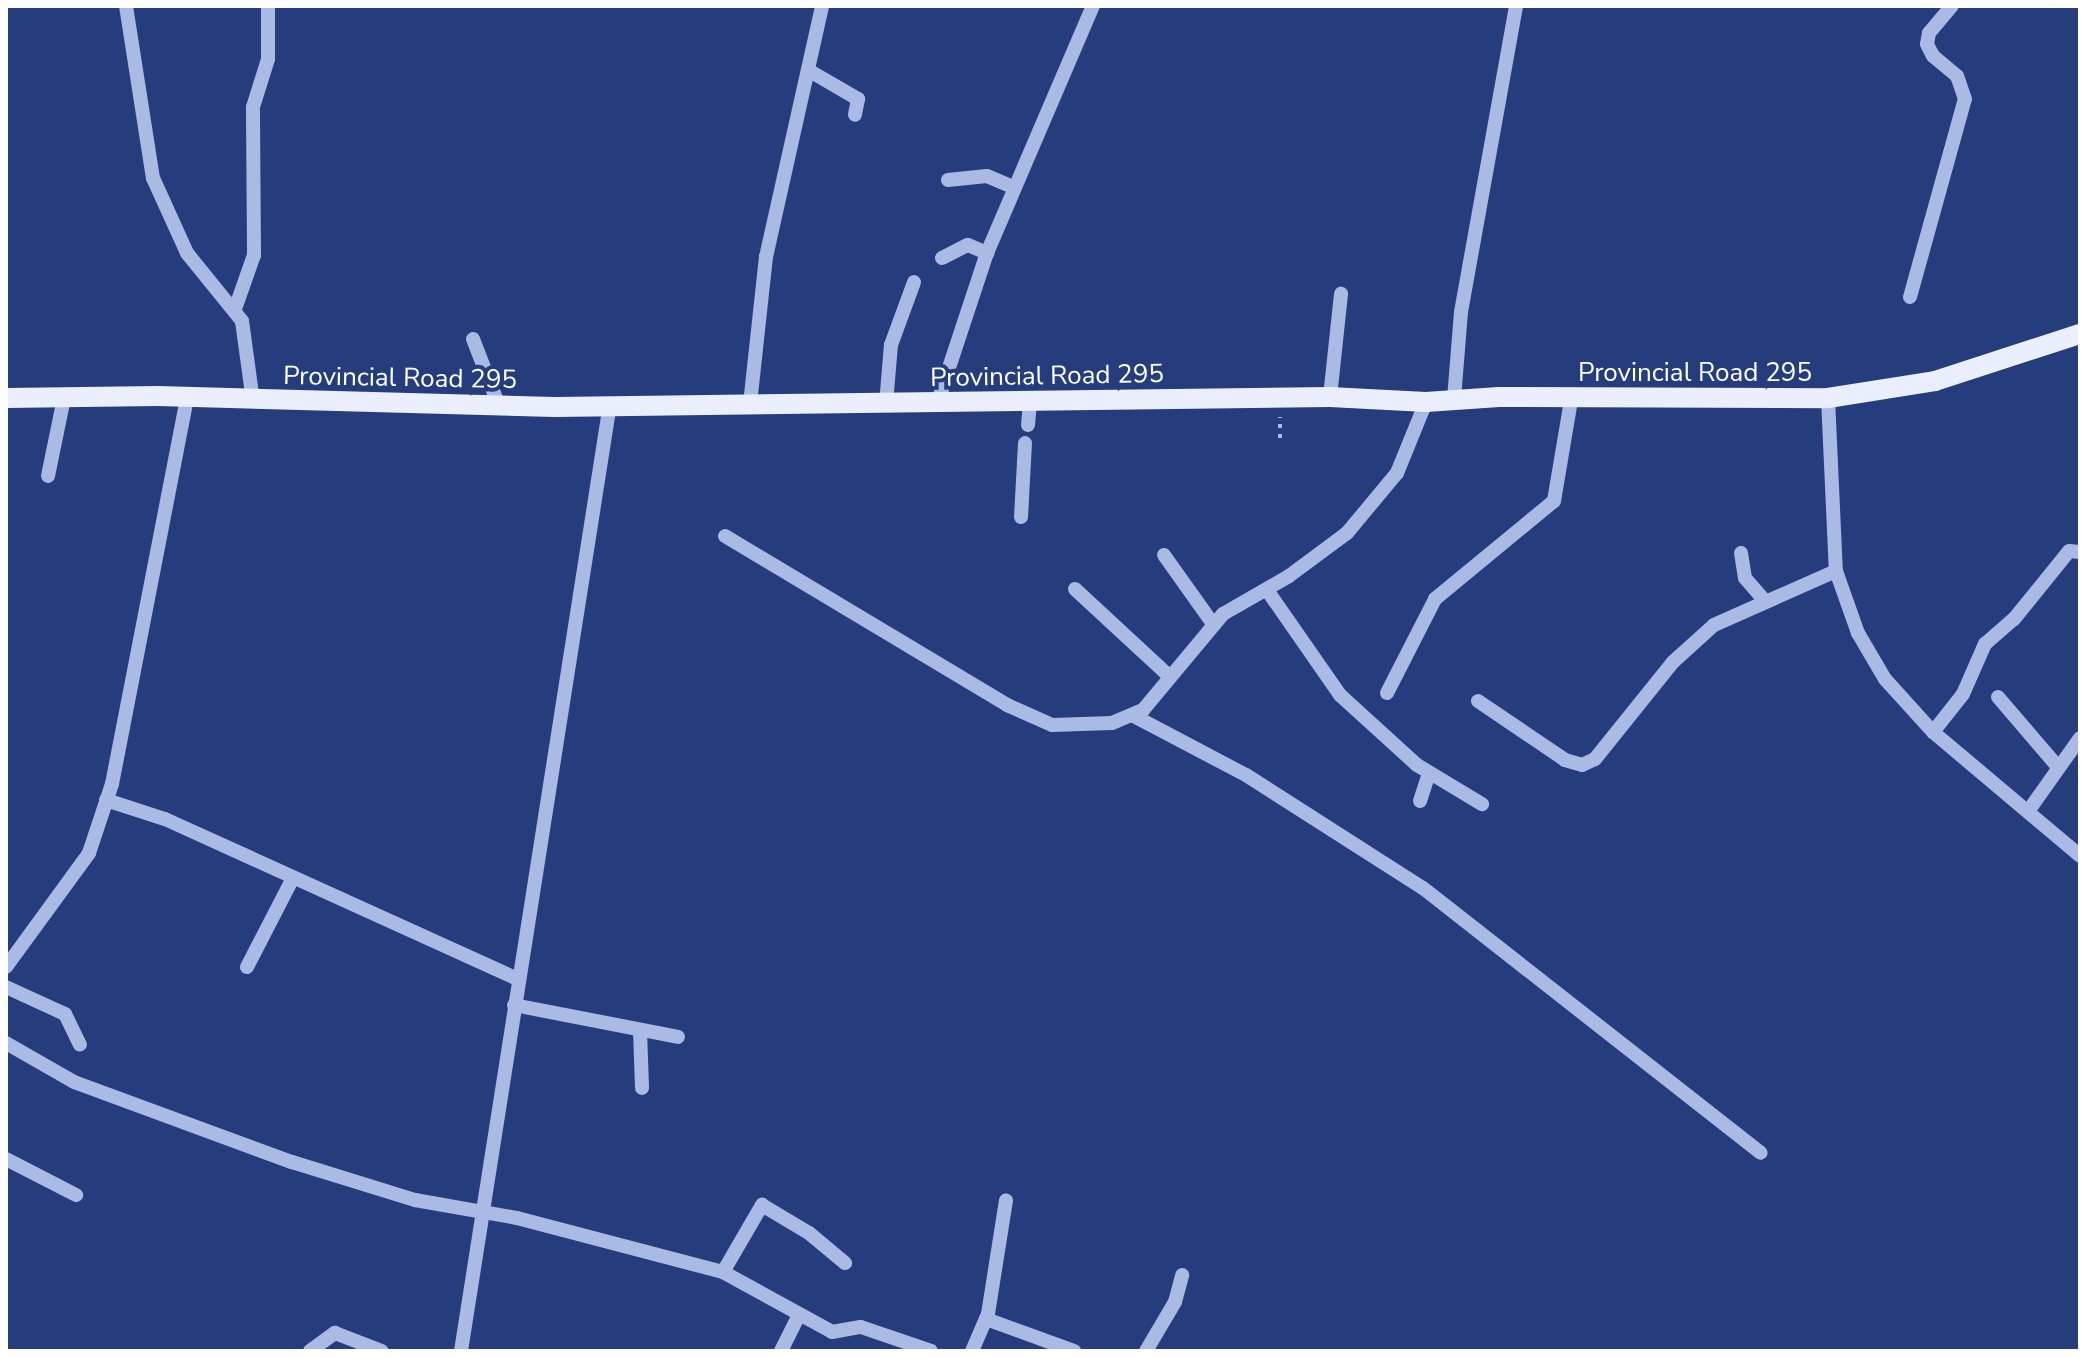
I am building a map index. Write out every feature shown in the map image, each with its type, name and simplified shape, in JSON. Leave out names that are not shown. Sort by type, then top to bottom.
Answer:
[{"type":"main road","name":"Provincial Road 295","points":[[6,398],[187,398],[499,406],[1030,403],[1330,397],[1426,402],[1454,399],[1828,398],[1935,381],[2080,334]]},
{"type":"street","points":[[126,6],[141,116],[168,219],[187,253],[242,321],[253,401]]},
{"type":"street","points":[[235,309],[254,255],[253,107],[268,59],[268,6]]},
{"type":"street","points":[[750,404],[766,257],[822,6]]},
{"type":"street","points":[[937,404],[955,338],[987,253],[1093,6]]},
{"type":"street","points":[[1454,399],[1461,312],[1516,6]]},
{"type":"street","points":[[1910,297],[1965,99],[1957,76],[1933,56],[1927,44],[1952,6]]},
{"type":"street","points":[[808,70],[858,99],[855,115]]},
{"type":"street","points":[[948,180],[987,176],[1015,188]]},
{"type":"street","points":[[942,258],[968,245],[987,253]]},
{"type":"street","points":[[886,404],[891,345],[914,282]]},
{"type":"street","points":[[1330,397],[1341,294]]},
{"type":"street","points":[[473,339],[499,406]]},
{"type":"street","points":[[48,476],[64,398]]},
{"type":"street","points":[[6,967],[89,853],[106,800],[167,520],[187,398]]},
{"type":"street","points":[[1828,398],[1836,571],[1858,633],[1885,679],[1933,732],[2080,856]]},
{"type":"street","points":[[1387,693],[1435,599],[1554,501],[1571,400]]},
{"type":"street","points":[[725,536],[1007,705],[1052,725],[1076,728],[1143,710],[1213,624],[1347,533],[1397,473],[1426,402]]},
{"type":"street","points":[[1028,425],[1030,403]]},
{"type":"street","points":[[461,1351],[480,1214],[610,404]]},
{"type":"street","points":[[1021,517],[1025,443]]},
{"type":"street","points":[[1933,732],[1963,694],[1985,644],[2014,619],[2069,551],[2080,552]]},
{"type":"street","points":[[1741,553],[1745,578],[1765,601]]},
{"type":"street","points":[[1164,555],[1213,624]]},
{"type":"street","points":[[1478,701],[1565,760],[1582,765],[1595,759],[1673,662],[1714,625],[1836,571]]},
{"type":"street","points":[[1075,589],[1169,676]]},
{"type":"street","points":[[1267,590],[1340,695],[1429,773],[1482,804]]},
{"type":"street","points":[[1998,697],[2058,767]]},
{"type":"street","points":[[1132,715],[1246,775],[1423,888],[1761,1153]]},
{"type":"street","points":[[2029,810],[2080,738]]},
{"type":"street","points":[[1420,801],[1429,773]]},
{"type":"street","points":[[106,800],[165,819],[518,979]]},
{"type":"street","points":[[247,967],[293,878]]},
{"type":"street","points":[[6,987],[65,1014],[80,1045]]},
{"type":"street","points":[[514,1005],[678,1037]]},
{"type":"street","points":[[640,1030],[642,1088]]},
{"type":"street","points":[[6,1043],[74,1082],[229,1140],[415,1200],[620,1242],[723,1272],[832,1332],[861,1327],[931,1351]]},
{"type":"street","points":[[6,1159],[76,1195]]},
{"type":"street","points":[[972,1351],[986,1319],[1006,1200]]},
{"type":"street","points":[[723,1272],[762,1205],[809,1233],[845,1263]]},
{"type":"street","points":[[1146,1351],[1175,1302],[1182,1275]]},
{"type":"street","points":[[781,1351],[799,1315]]},
{"type":"street","points":[[986,1319],[1070,1350]]},
{"type":"street","points":[[310,1351],[335,1333],[382,1351]]}]
